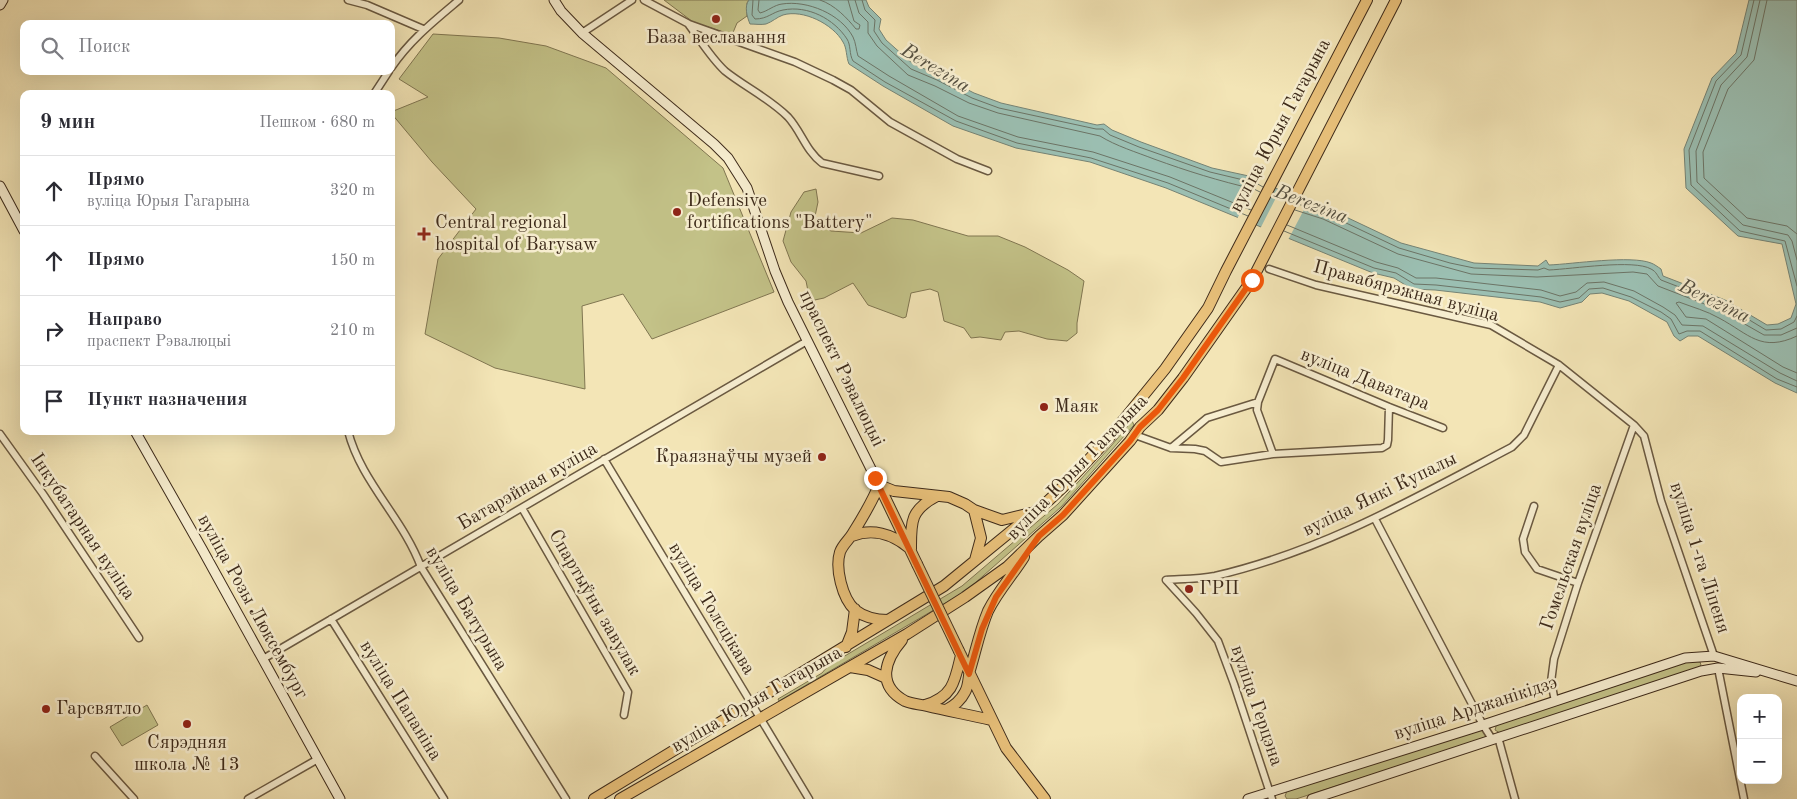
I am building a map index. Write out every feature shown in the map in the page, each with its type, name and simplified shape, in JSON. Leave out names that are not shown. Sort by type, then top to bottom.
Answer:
[{"type":"main road","points":[[0,5],[3,0]]},
{"type":"main road","name":"праспект Рэвалюцыі","points":[[554,0],[561,11],[582,33],[674,109],[728,158],[747,188],[775,271],[788,302],[911,550],[991,720],[1006,748],[1045,799]]},
{"type":"main road","name":"вуліца Юрыя Гагарына","points":[[594,799],[944,586],[1064,486],[1108,439],[1165,369],[1208,308],[1367,0]]},
{"type":"main road","name":"вуліца Юрыя Гагарына","points":[[620,799],[850,667],[965,597],[1007,567],[1063,515],[1135,435],[1140,427],[1158,410],[1183,378],[1252,280],[1396,0]]},
{"type":"main road","points":[[0,186],[20,224]]},
{"type":"main road","name":"вуліца Розы Люксембург","points":[[137,435],[340,799]]},
{"type":"main road","points":[[888,620],[872,618],[855,609],[848,599],[838,571],[842,546],[852,536],[872,504],[879,485],[894,491],[949,497],[974,510],[1002,520],[1035,512]]},
{"type":"main road","points":[[911,550],[913,517],[923,504],[937,496]]},
{"type":"main road","points":[[974,510],[981,538],[974,561]]},
{"type":"main road","points":[[852,536],[859,533],[879,533],[894,538],[911,550]]},
{"type":"main road","points":[[946,710],[953,706],[965,693],[982,629],[996,597],[1039,536]]},
{"type":"main road","points":[[846,647],[852,632],[855,609]]},
{"type":"main road","points":[[906,634],[891,653],[886,669],[886,678],[890,687],[897,695],[910,702],[991,720]]},
{"type":"main road","points":[[924,705],[941,699],[950,690],[956,677],[960,653]]},
{"type":"main road","points":[[1714,656],[1797,681]]},
{"type":"main road","name":"вуліца 1-га Ліпеня","points":[[1714,656],[1718,668]]},
{"type":"main road","name":"вуліца Арджанікідзэ","points":[[1248,799],[1270,795],[1685,658],[1714,656]]},
{"type":"main road","points":[[850,667],[868,670],[886,678]]},
{"type":"main road","name":"вуліца Арджанікідзэ","points":[[1312,799],[1701,671],[1718,668],[1778,675]]},
{"type":"street","points":[[348,0],[367,5],[423,29]]},
{"type":"street","points":[[395,62],[423,29],[459,0]]},
{"type":"street","points":[[582,33],[632,0]]},
{"type":"street","points":[[644,0],[689,24],[795,62],[833,80],[851,90],[890,122],[957,159],[988,171]]},
{"type":"street","points":[[689,24],[713,59],[726,72],[769,100],[789,118],[815,157],[822,163],[879,176]]},
{"type":"street","points":[[377,90],[386,75]]},
{"type":"street","name":"Правабярэжная вуліца","points":[[1269,270],[1316,285],[1491,325],[1559,365]]},
{"type":"street","name":"Батарэйная вуліца","points":[[263,659],[807,341]]},
{"type":"street","name":"вуліца Даватара","points":[[1258,402],[1275,359],[1443,428]]},
{"type":"street","name":"вуліца 1-га Ліпеня","points":[[1559,365],[1634,425],[1644,436],[1661,500],[1714,656]]},
{"type":"street","name":"вуліца Янкі Купалы","points":[[1166,580],[1213,576],[1286,556],[1375,518],[1512,447],[1524,435],[1559,365]]},
{"type":"street","points":[[1171,448],[1207,418],[1258,402],[1257,410],[1273,454]]},
{"type":"street","points":[[1135,435],[1171,448],[1195,449],[1205,452],[1221,462],[1273,454],[1382,448],[1387,445],[1388,440],[1389,407]]},
{"type":"street","name":"Гомельская вуліца","points":[[1555,701],[1551,682],[1554,659],[1578,584],[1634,425]]},
{"type":"street","name":"Інкубатарная вуліца","points":[[0,434],[43,494],[139,638]]},
{"type":"street","name":"вуліца Батурына","points":[[349,435],[357,460],[407,537],[421,567],[566,799]]},
{"type":"street","name":"вуліца Толсцікава","points":[[604,460],[809,799]]},
{"type":"street","points":[[1534,506],[1523,539],[1525,552],[1537,569],[1578,584]]},
{"type":"street","name":"Спартыўны завулак","points":[[522,508],[628,692],[624,715]]},
{"type":"street","points":[[1375,518],[1483,725],[1495,738],[1515,799]]},
{"type":"street","name":"вуліца Герцэна","points":[[1166,580],[1218,641],[1270,795]]},
{"type":"street","name":"вуліца Папаніна","points":[[331,619],[444,799]]},
{"type":"street","name":"вуліца 1-га Ліпеня","points":[[1718,668],[1744,799]]},
{"type":"street","points":[[95,756],[134,799]]},
{"type":"street","points":[[248,799],[318,760]]},
{"type":"shaded area","name":"База веславання","points":[[664,0],[749,0],[747,3],[747,16],[737,23],[732,35],[693,22]]},
{"type":"shaded area","points":[[433,34],[499,38],[546,46],[606,68],[723,168],[774,292],[652,339],[623,294],[582,306],[585,389],[495,368],[425,334],[438,259],[476,209],[432,162],[395,118],[395,110],[428,97],[399,79]]},
{"type":"shaded area","points":[[816,189],[818,202],[814,221],[831,231],[861,233],[892,218],[913,220],[968,236],[998,236],[1025,247],[1068,270],[1084,281],[1077,333],[1067,341],[1047,339],[1019,331],[1005,332],[1001,340],[980,337],[971,338],[964,328],[944,321],[938,292],[930,289],[911,293],[906,317],[903,318],[868,305],[853,283],[824,298],[810,301],[806,281],[791,262],[783,241],[791,212],[804,192]]},
{"type":"shaded area","points":[[1132,421],[1134,425],[1061,507],[966,591],[779,701],[778,699],[822,673],[828,666],[962,586],[1058,504]]},
{"type":"shaded area","points":[[1692,660],[1700,662],[1701,665],[1698,668],[1500,733],[1495,730],[1497,723]]},
{"type":"shaded area","points":[[147,705],[158,725],[122,746],[110,727]]},
{"type":"shaded area","points":[[1481,730],[1486,733],[1485,738],[1296,799],[1287,799],[1285,796],[1287,791]]},
{"type":"water","name":"Berezina","points":[[749,0],[866,0],[869,7],[881,19],[879,29],[886,40],[913,64],[974,93],[1001,103],[1097,125],[1104,124],[1112,130],[1141,142],[1212,168],[1258,178],[1290,196],[1327,208],[1401,243],[1474,263],[1538,266],[1546,260],[1549,265],[1630,260],[1651,263],[1661,269],[1663,276],[1725,300],[1767,325],[1778,324],[1791,318],[1796,304],[1782,244],[1738,236],[1686,188],[1684,149],[1712,78],[1736,53],[1749,0],[1797,0],[1797,393],[1775,383],[1698,336],[1688,336],[1680,341],[1674,336],[1667,322],[1629,301],[1602,293],[1590,294],[1582,302],[1560,308],[1540,302],[1412,289],[1394,278],[1373,273],[1166,188],[1090,162],[1016,148],[953,126],[849,64],[844,44],[838,35],[817,19],[799,14],[791,14],[783,15],[766,24],[750,24],[746,8]]},
{"type":"pier","points":[[1259,176],[1276,185],[1255,227],[1237,219]]},
{"type":"pier","points":[[1281,188],[1309,200],[1288,240],[1260,229]]},
{"type":"place","name":"База веславання","points":[[716,19]]},
{"type":"place","name":"Defensive fortifications \"Battery\"","points":[[677,212]]},
{"type":"place","name":"Central regional hospital of Barysaw","points":[[424,234]]},
{"type":"place","name":"Маяк","points":[[1044,407]]},
{"type":"place","name":"Краязнаўчы музей","points":[[822,457]]},
{"type":"place","name":"ГРП","points":[[1189,589]]},
{"type":"place","name":"Гарсвятло","points":[[46,709]]},
{"type":"place","name":"Сярэдняя школа № 13","points":[[187,724]]},
{"type":"route","points":[[875,478],[969,674],[988,612],[1009,577],[1039,536],[1063,515],[1130,441],[1140,427],[1158,410],[1183,378],[1252,280]]}]
